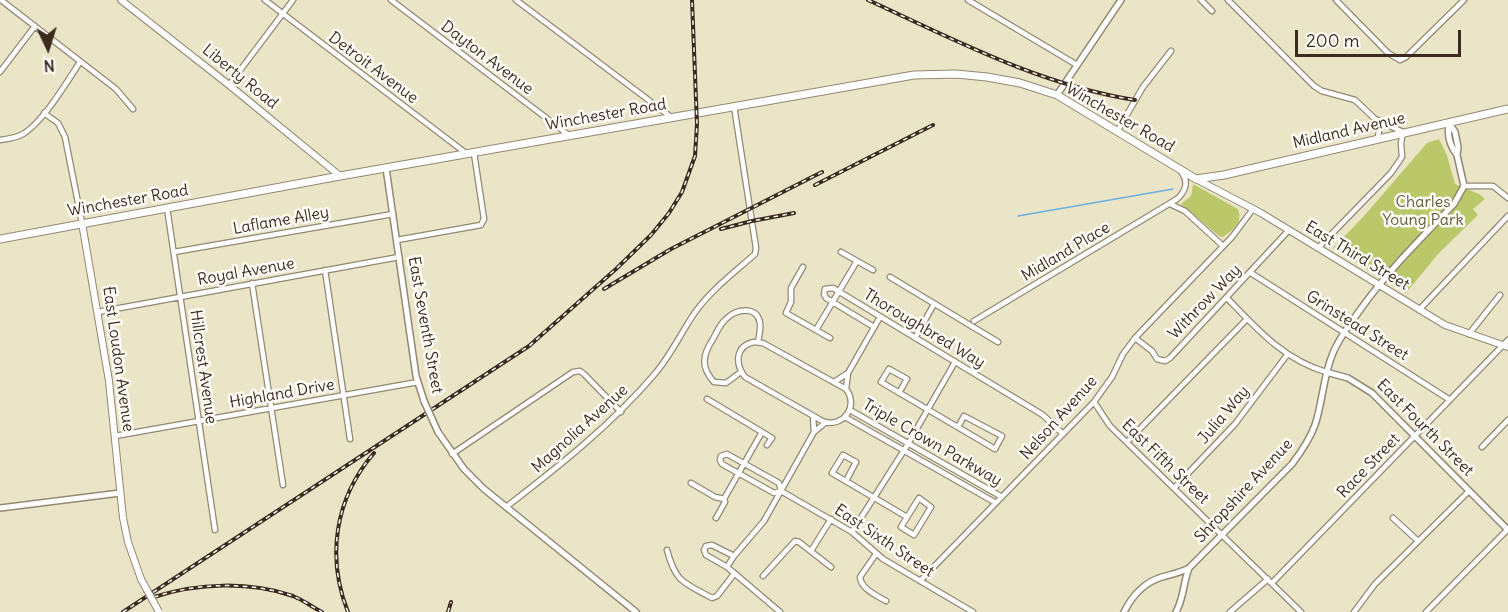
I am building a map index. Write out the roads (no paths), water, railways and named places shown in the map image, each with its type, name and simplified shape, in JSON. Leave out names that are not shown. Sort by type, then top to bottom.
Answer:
[{"type":"main road","name":"Liberty Road","points":[[121,0],[340,176]]},
{"type":"main road","name":"Winchester Road","points":[[0,239],[888,78],[934,74],[994,78],[1020,83],[1057,95],[1196,179]]},
{"type":"main road","name":"Midland Avenue","points":[[1196,179],[1224,175],[1508,109]]},
{"type":"main road","name":"East Third Street","points":[[1196,179],[1254,209],[1445,325],[1506,344]]},
{"type":"main road","name":"East Loudon Avenue","points":[[82,223],[112,398],[120,493],[128,542],[141,579],[159,612]]},
{"type":"street","points":[[2,0],[116,89],[133,109]]},
{"type":"street","name":"Detroit Avenue","points":[[265,0],[470,154]]},
{"type":"street","points":[[229,85],[293,0]]},
{"type":"street","name":"Dayton Avenue","points":[[391,0],[570,136]]},
{"type":"street","points":[[516,0],[671,117]]},
{"type":"street","points":[[968,0],[1077,65]]},
{"type":"street","points":[[1057,95],[1121,0]]},
{"type":"street","points":[[1228,0],[1314,86],[1323,91],[1355,100],[1375,119],[1403,132],[1402,157],[1395,167],[1318,248]]},
{"type":"street","points":[[1336,0],[1388,53],[1400,60],[1406,57],[1464,0]]},
{"type":"street","points":[[1204,1],[1212,11]]},
{"type":"street","points":[[1342,6],[1347,2]]},
{"type":"street","points":[[0,72],[35,26]]},
{"type":"street","points":[[1118,130],[1143,87],[1171,51]]},
{"type":"street","points":[[0,140],[23,134],[44,112],[80,62]]},
{"type":"street","name":"Magnolia Avenue","points":[[506,507],[621,412],[667,359],[692,317],[708,297],[732,272],[755,254],[756,248],[734,106]]},
{"type":"street","name":"East Loudon Avenue","points":[[44,112],[58,123],[65,137],[82,223]]},
{"type":"street","points":[[1375,119],[1379,130],[1378,138]]},
{"type":"street","points":[[1449,123],[1455,132],[1457,155],[1464,186],[1493,186],[1508,198]]},
{"type":"street","points":[[397,240],[479,226],[484,219],[470,154]]},
{"type":"street","name":"East Seventh Street","points":[[386,168],[418,382],[438,432],[452,454],[474,479],[636,612]]},
{"type":"street","name":"Midland Place","points":[[974,321],[1181,196],[1185,189],[1186,179],[1179,168]]},
{"type":"street","name":"Shropshire Avenue","points":[[1124,612],[1144,586],[1158,578],[1179,574],[1189,568],[1292,464],[1315,427],[1326,372],[1332,354],[1344,332],[1378,285],[1454,204],[1464,186]]},
{"type":"street","points":[[1170,204],[1185,211],[1223,246]]},
{"type":"street","name":"Hillcrest Avenue","points":[[166,208],[215,530]]},
{"type":"street","name":"Nelson Avenue","points":[[920,581],[1094,402],[1112,377],[1123,354],[1136,338],[1223,246],[1254,209]]},
{"type":"street","name":"Laflame Alley","points":[[174,252],[393,214]]},
{"type":"street","points":[[1419,310],[1508,216]]},
{"type":"street","name":"Withrow Way","points":[[1136,338],[1152,351],[1157,359],[1165,361],[1170,358],[1289,230]]},
{"type":"street","points":[[841,252],[873,270]]},
{"type":"street","name":"Royal Avenue","points":[[98,312],[399,257]]},
{"type":"street","points":[[816,330],[857,261]]},
{"type":"street","points":[[803,267],[791,288],[786,313],[830,338]]},
{"type":"street","points":[[325,270],[350,439]]},
{"type":"street","name":"Grinstead Street","points":[[1251,273],[1450,400]]},
{"type":"street","points":[[890,277],[998,342]]},
{"type":"street","points":[[252,284],[283,485]]},
{"type":"street","name":"Thoroughbred Way","points":[[874,327],[824,296],[825,289],[830,287],[1043,415],[1063,434]]},
{"type":"street","points":[[1469,334],[1500,295]]},
{"type":"street","name":"East Fourth Street","points":[[1227,298],[1287,355],[1311,367],[1348,378],[1372,393],[1508,529]]},
{"type":"street","points":[[915,338],[934,304]]},
{"type":"street","points":[[741,372],[726,383],[714,382],[705,368],[705,352],[722,323],[738,311],[746,310],[757,315],[760,328],[758,342]]},
{"type":"street","points":[[834,382],[848,373],[880,316]]},
{"type":"street","points":[[1127,442],[1247,319]]},
{"type":"street","points":[[826,422],[753,382],[741,372],[737,362],[739,355],[748,343],[758,342],[843,387]]},
{"type":"street","name":"Race Street","points":[[1230,612],[1270,581],[1506,344]]},
{"type":"street","name":"Julia Way","points":[[1175,487],[1235,424],[1287,355]]},
{"type":"street","points":[[852,532],[909,444],[955,362]]},
{"type":"street","points":[[899,393],[907,379],[889,369],[881,382],[899,393],[995,449],[1002,436],[964,416],[958,427]]},
{"type":"street","points":[[452,454],[573,372],[580,371],[584,374],[621,412]]},
{"type":"street","name":"Triple Crown Parkway","points":[[826,422],[834,423],[845,417],[850,410],[850,397],[843,387],[848,373]]},
{"type":"street","name":"Highland Drive","points":[[115,436],[418,382]]},
{"type":"street","points":[[706,399],[772,438],[768,445]]},
{"type":"street","name":"East Fifth Street","points":[[1094,402],[1110,426],[1301,612]]},
{"type":"street","name":"Triple Crown Parkway","points":[[850,410],[1002,497]]},
{"type":"street","points":[[813,416],[814,432]]},
{"type":"street","name":"Triple Crown Parkway","points":[[845,417],[996,503]]},
{"type":"street","points":[[1482,447],[1508,420]]},
{"type":"street","points":[[727,567],[764,521],[814,432],[826,422]]},
{"type":"street","points":[[716,518],[725,502],[724,499],[762,432]]},
{"type":"street","name":"East Sixth Street","points":[[781,491],[779,483],[728,454],[721,456],[722,464],[774,493],[781,491],[831,519],[852,532],[876,554],[973,612]]},
{"type":"street","points":[[846,481],[856,462],[843,455],[832,473],[907,517]]},
{"type":"street","points":[[691,483],[715,497],[724,499]]},
{"type":"street","points":[[1354,612],[1375,584],[1469,490]]},
{"type":"street","points":[[0,508],[120,493]]},
{"type":"street","points":[[919,498],[931,507],[914,535],[901,527],[907,517],[919,498]]},
{"type":"street","points":[[1393,518],[1418,542]]},
{"type":"street","points":[[811,551],[831,519]]},
{"type":"street","points":[[1426,612],[1508,529]]},
{"type":"street","points":[[763,576],[793,543],[799,542],[831,567]]},
{"type":"street","points":[[734,556],[709,544],[705,548],[706,555],[727,567],[780,612]]},
{"type":"street","points":[[667,550],[672,569],[678,577],[712,598],[717,596],[734,574]]},
{"type":"street","points":[[876,554],[860,577],[860,581],[864,587],[886,601]]},
{"type":"street","name":"Shropshire Avenue","points":[[1176,612],[1181,603],[1184,581],[1189,568]]},
{"type":"street","points":[[1171,575],[1178,577],[1183,588]]},
{"type":"waterway","points":[[1018,216],[1173,189]]},
{"type":"railway","points":[[123,612],[529,346],[651,235],[682,192],[695,156],[697,124],[692,0]]},
{"type":"railway","points":[[868,0],[966,45],[1032,72],[1065,84],[1135,100]]},
{"type":"railway","points":[[815,185],[933,125]]},
{"type":"railway","points":[[604,289],[671,249],[822,172]]},
{"type":"railway","points":[[721,229],[794,213]]},
{"type":"railway","points":[[348,612],[337,570],[338,529],[350,489],[374,453]]},
{"type":"railway","points":[[154,597],[188,589],[241,586],[293,596],[322,612]]},
{"type":"railway","points":[[448,612],[451,602]]},
{"type":"park label","name":"Charles Young Park","points":[[1423,211]]}]
